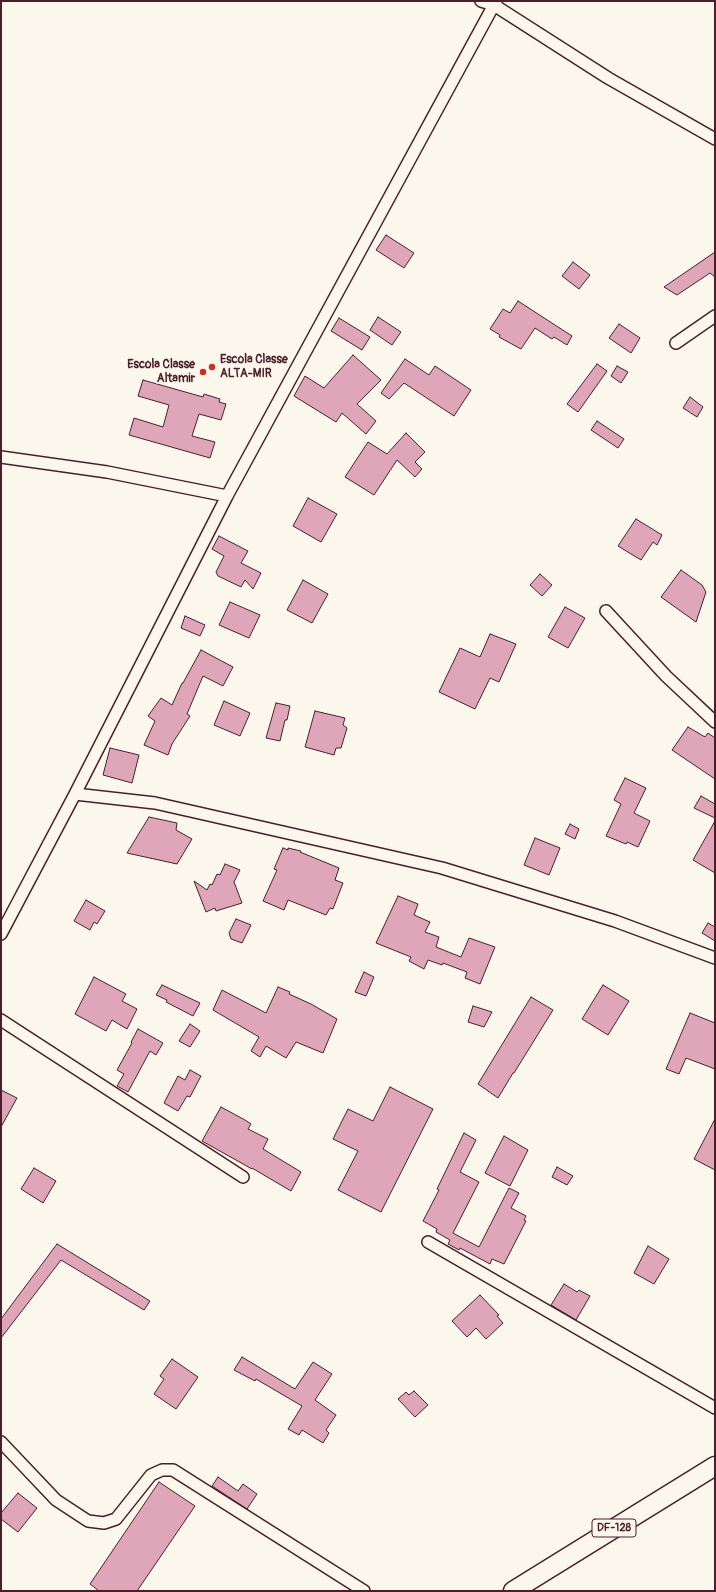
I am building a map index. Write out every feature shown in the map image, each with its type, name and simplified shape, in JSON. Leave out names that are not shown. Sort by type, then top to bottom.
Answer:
[{"type":"main road","name":"DF-128","points":[[513,1591],[715,1466]]},
{"type":"street","points":[[481,1],[495,3],[608,78],[715,139]]},
{"type":"street","points":[[1,934],[75,794],[227,496],[495,3]]},
{"type":"street","points":[[676,343],[715,316]]},
{"type":"street","points":[[1,457],[107,472],[227,496]]},
{"type":"street","points":[[606,611],[666,676],[715,722]]},
{"type":"street","points":[[75,794],[155,803],[442,868],[614,921],[715,958]]},
{"type":"street","points":[[1,1020],[243,1177]]},
{"type":"street","points":[[428,1242],[715,1408]]},
{"type":"street","points":[[1,1442],[56,1500],[88,1521],[104,1523],[116,1519],[151,1475],[162,1470],[173,1470],[364,1591]]},
{"type":"building","points":[[386,235],[414,253],[404,268],[376,250]]},
{"type":"building","points":[[715,252],[715,277],[710,273],[677,295],[664,287]]},
{"type":"building","points":[[573,262],[590,275],[579,289],[562,276]]},
{"type":"building","points":[[518,301],[572,336],[567,345],[554,337],[552,339],[535,328],[521,349],[499,337],[500,335],[490,329],[503,309],[510,313]]},
{"type":"building","points":[[378,317],[401,332],[392,345],[370,330]]},
{"type":"building","points":[[339,318],[370,337],[362,350],[331,331]]},
{"type":"building","points":[[619,324],[640,338],[631,353],[609,338]]},
{"type":"building","points":[[353,355],[381,380],[357,404],[376,421],[366,434],[342,413],[336,422],[294,396],[305,376],[324,388]]},
{"type":"building","points":[[405,359],[429,375],[435,366],[471,390],[454,416],[404,383],[389,399],[381,393]]},
{"type":"building","points":[[597,364],[607,371],[578,412],[567,404]]},
{"type":"building","points":[[617,366],[628,372],[621,383],[611,376]]},
{"type":"building","points":[[143,380],[203,397],[204,394],[220,399],[219,402],[226,404],[221,420],[199,414],[192,436],[215,442],[210,458],[129,435],[134,418],[163,427],[169,405],[138,396]]},
{"type":"building","points":[[690,397],[703,407],[697,417],[683,408]]},
{"type":"building","points":[[597,421],[624,439],[618,448],[591,430]]},
{"type":"building","points":[[406,433],[425,452],[415,462],[422,469],[415,477],[397,460],[374,495],[345,477],[368,442],[387,454]]},
{"type":"building","points":[[308,498],[337,514],[321,542],[293,526]]},
{"type":"building","points":[[636,519],[662,535],[657,545],[653,542],[641,560],[618,546]]},
{"type":"building","points":[[219,536],[248,551],[241,563],[261,573],[253,589],[245,580],[241,587],[218,576],[216,572],[224,556],[212,549]]},
{"type":"building","points":[[681,570],[702,585],[706,592],[696,622],[661,597]]},
{"type":"building","points":[[540,574],[552,585],[542,596],[530,585]]},
{"type":"building","points":[[303,580],[328,594],[312,623],[287,610]]},
{"type":"building","points":[[230,602],[260,615],[249,638],[219,625]]},
{"type":"building","points":[[565,607],[585,618],[568,648],[548,637]]},
{"type":"building","points":[[185,616],[205,625],[200,636],[181,628]]},
{"type":"building","points":[[490,634],[516,644],[499,682],[490,678],[475,709],[439,692],[460,648],[480,657]]},
{"type":"building","points":[[201,650],[233,667],[223,686],[203,676],[187,714],[190,716],[172,744],[168,755],[144,745],[155,721],[148,716],[161,698],[172,705],[182,683]]},
{"type":"building","points":[[224,701],[250,713],[240,736],[214,725]]},
{"type":"building","points":[[276,703],[290,706],[280,741],[266,738]]},
{"type":"building","points":[[315,711],[345,718],[343,725],[347,728],[341,748],[336,748],[334,755],[305,747]]},
{"type":"building","points":[[688,727],[705,737],[708,733],[715,738],[715,779],[672,750]]},
{"type":"building","points":[[110,748],[139,755],[132,783],[103,775]]},
{"type":"building","points":[[625,778],[646,788],[634,813],[650,821],[638,847],[606,836],[621,804],[614,800]]},
{"type":"building","points":[[701,796],[715,804],[715,818],[694,808]]},
{"type":"building","points":[[149,817],[177,823],[176,830],[192,839],[177,864],[127,853]]},
{"type":"building","points":[[715,821],[715,873],[693,860]]},
{"type":"building","points":[[570,824],[579,829],[575,839],[565,834]]},
{"type":"building","points":[[535,838],[560,848],[549,875],[524,865]]},
{"type":"building","points":[[283,848],[301,851],[300,852],[339,868],[335,880],[343,883],[333,909],[330,908],[326,915],[288,900],[284,910],[263,901],[277,870],[274,869]]},
{"type":"building","points":[[225,864],[240,870],[234,882],[242,903],[216,911],[215,908],[206,912],[194,881],[207,890],[210,884],[212,885],[217,874],[220,875]]},
{"type":"building","points":[[398,896],[418,904],[414,915],[430,922],[425,932],[439,937],[436,947],[461,957],[469,938],[495,947],[480,984],[465,978],[467,972],[443,963],[442,965],[428,960],[424,969],[409,961],[411,957],[376,943]]},
{"type":"building","points":[[86,900],[105,911],[97,924],[94,922],[90,930],[74,921]]},
{"type":"building","points":[[236,919],[251,925],[242,943],[231,939],[229,933]]},
{"type":"building","points":[[708,923],[715,927],[715,941],[702,933]]},
{"type":"building","points":[[364,972],[374,977],[366,996],[355,992]]},
{"type":"building","points":[[94,977],[126,994],[122,1001],[137,1009],[127,1029],[112,1020],[106,1031],[75,1014]]},
{"type":"building","points":[[162,985],[200,1003],[193,1016],[156,995]]},
{"type":"building","points":[[603,985],[629,1001],[608,1035],[582,1019]]},
{"type":"building","points":[[278,987],[290,992],[289,994],[311,1004],[337,1019],[323,1053],[296,1042],[286,1058],[266,1046],[260,1057],[251,1051],[259,1037],[213,1010],[222,990],[266,1013]]},
{"type":"building","points":[[531,997],[553,1010],[498,1098],[478,1084]]},
{"type":"building","points":[[473,1006],[492,1012],[484,1027],[468,1022]]},
{"type":"building","points":[[690,1013],[715,1023],[715,1069],[686,1058],[679,1074],[666,1069]]},
{"type":"building","points":[[190,1024],[200,1031],[190,1047],[179,1041]]},
{"type":"building","points":[[138,1029],[163,1043],[156,1055],[150,1051],[128,1092],[117,1086],[124,1074],[117,1070]]},
{"type":"building","points":[[190,1070],[201,1076],[190,1097],[187,1096],[178,1111],[164,1103],[178,1076],[185,1080]]},
{"type":"building","points":[[390,1087],[433,1109],[381,1212],[338,1190],[358,1151],[333,1139],[348,1109],[373,1121]]},
{"type":"building","points":[[1,1090],[17,1098],[1,1127]]},
{"type":"building","points":[[221,1107],[251,1124],[248,1129],[268,1139],[263,1149],[301,1172],[291,1191],[202,1141]]},
{"type":"building","points":[[715,1119],[715,1170],[694,1159]]},
{"type":"building","points":[[464,1133],[476,1140],[460,1172],[479,1182],[453,1233],[479,1247],[509,1188],[519,1193],[511,1208],[526,1216],[524,1220],[526,1221],[504,1264],[492,1259],[490,1264],[460,1248],[459,1250],[448,1244],[450,1240],[436,1232],[437,1229],[423,1221],[439,1190],[437,1189]]},
{"type":"building","points":[[504,1136],[528,1150],[510,1186],[485,1173]]},
{"type":"building","points":[[557,1167],[573,1176],[567,1185],[552,1177]]},
{"type":"building","points":[[34,1168],[56,1181],[43,1203],[21,1189]]},
{"type":"building","points":[[57,1244],[150,1301],[144,1310],[61,1260],[1,1338],[1,1319]]},
{"type":"building","points":[[648,1246],[669,1259],[654,1284],[634,1273]]},
{"type":"building","points":[[564,1284],[577,1292],[579,1290],[590,1296],[576,1320],[551,1305]]},
{"type":"building","points":[[480,1295],[499,1315],[497,1316],[503,1323],[486,1339],[476,1328],[467,1337],[452,1321]]},
{"type":"building","points":[[242,1357],[295,1389],[313,1362],[332,1374],[315,1400],[336,1415],[326,1430],[329,1433],[323,1443],[302,1430],[299,1435],[288,1429],[302,1406],[256,1379],[255,1381],[234,1370]]},
{"type":"building","points":[[172,1359],[198,1377],[176,1409],[154,1394],[164,1379],[160,1376]]},
{"type":"building","points":[[414,1391],[428,1405],[415,1417],[398,1399],[406,1392],[409,1395]]},
{"type":"building","points":[[218,1477],[238,1491],[243,1484],[257,1494],[247,1509],[212,1486]]},
{"type":"building","points":[[159,1482],[195,1506],[137,1591],[99,1591],[90,1584]]},
{"type":"building","points":[[18,1493],[37,1508],[18,1532],[1,1519],[1,1513]]},
{"type":"place","name":"Escola Classe ALTA-MIR","points":[[212,367]]},
{"type":"place","name":"Escola Classe Altamir","points":[[203,372]]}]
